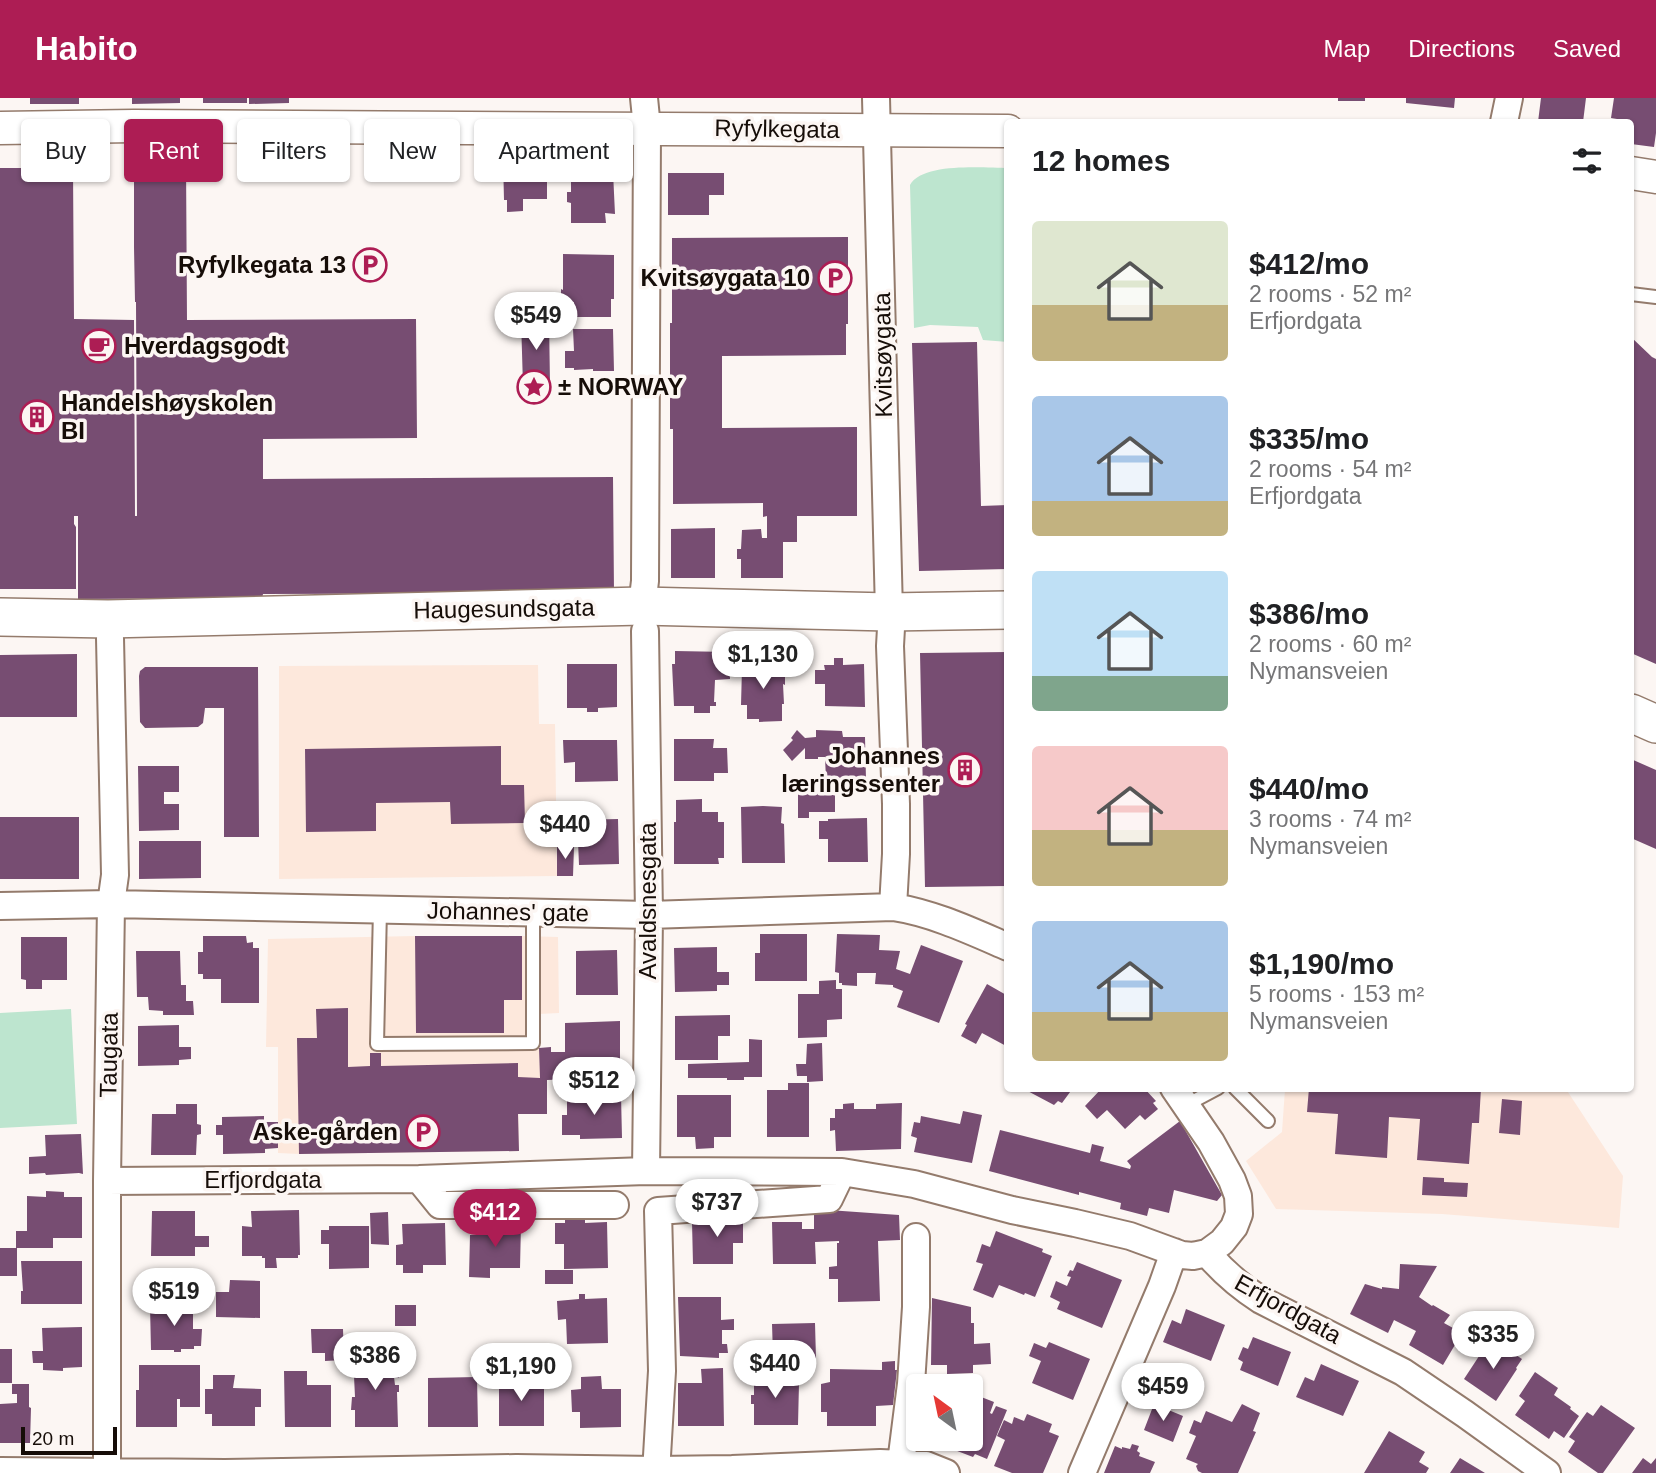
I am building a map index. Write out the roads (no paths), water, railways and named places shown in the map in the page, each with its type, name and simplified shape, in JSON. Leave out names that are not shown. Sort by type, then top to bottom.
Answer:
[{"type":"main road","name":"Haugesundsgata","points":[[890,620],[1004,610]]},
{"type":"main road","name":"Haugesundsgata","points":[[0,617],[890,620],[1004,626]]},
{"type":"main road","name":"Haugesundsgata","points":[[0,637],[110,638],[643,618]]},
{"type":"main road","points":[[1634,714],[1656,724]]},
{"type":"street","name":"Kvitsøygata","points":[[876,98],[896,854],[893,907]]},
{"type":"street","points":[[1505,119],[1509,98]]},
{"type":"street","name":"Ryfylkegata","points":[[0,128],[390,128],[646,113],[877,130],[1004,131]]},
{"type":"street","name":"Avaldsnesgata","points":[[646,113],[643,618],[649,915],[646,1171]]},
{"type":"street","points":[[1634,173],[1656,177]]},
{"type":"street","name":"Taugata","points":[[107,1472],[107,1181],[111,904],[115,875],[110,638]]},
{"type":"street","name":"Johannes' gate","points":[[0,906],[111,904],[649,915],[893,907],[922,913],[1004,945]]},
{"type":"street","points":[[1180,1097],[1211,1142],[1238,1196],[1239,1214],[1234,1227],[1222,1242],[1207,1253]]},
{"type":"street","name":"Erfjordgata","points":[[107,1181],[419,1179],[646,1171],[842,1172],[914,1184],[1012,1210],[1130,1236],[1174,1252],[1193,1256],[1207,1253],[1231,1280],[1247,1292],[1403,1372],[1547,1473]]},
{"type":"street","points":[[656,1471],[662,1371],[658,1211],[829,1199],[842,1172]]},
{"type":"street","points":[[419,1179],[440,1205],[615,1205]]},
{"type":"street","points":[[901,1463],[916,1320],[916,1237]]},
{"type":"street","points":[[1082,1473],[1174,1252]]},
{"type":"street","points":[[0,1471],[225,1473],[516,1468],[656,1471],[901,1463],[926,1465],[946,1473]]},
{"type":"lane","points":[[1634,294],[1656,297]]},
{"type":"lane","points":[[380,909],[377,1044],[533,1043],[533,912]]},
{"type":"lane","points":[[1180,1097],[1201,1092]]},
{"type":"lane","points":[[1239,1092],[1268,1121]]},
{"type":"place","name":"Ryfylkegata 13","points":[[370,265]]},
{"type":"place","name":"Kvitsøygata 10","points":[[835,278]]},
{"type":"place","name":"Hverdagsgodt","points":[[99,346]]},
{"type":"place","name":"± NORWAY","points":[[534,387]]},
{"type":"place","name":"Handelshøyskolen BI","points":[[37,417]]},
{"type":"place","name":"Johannes læringssenter","points":[[965,770]]},
{"type":"place","name":"Aske-gården","points":[[423,1132]]}]
